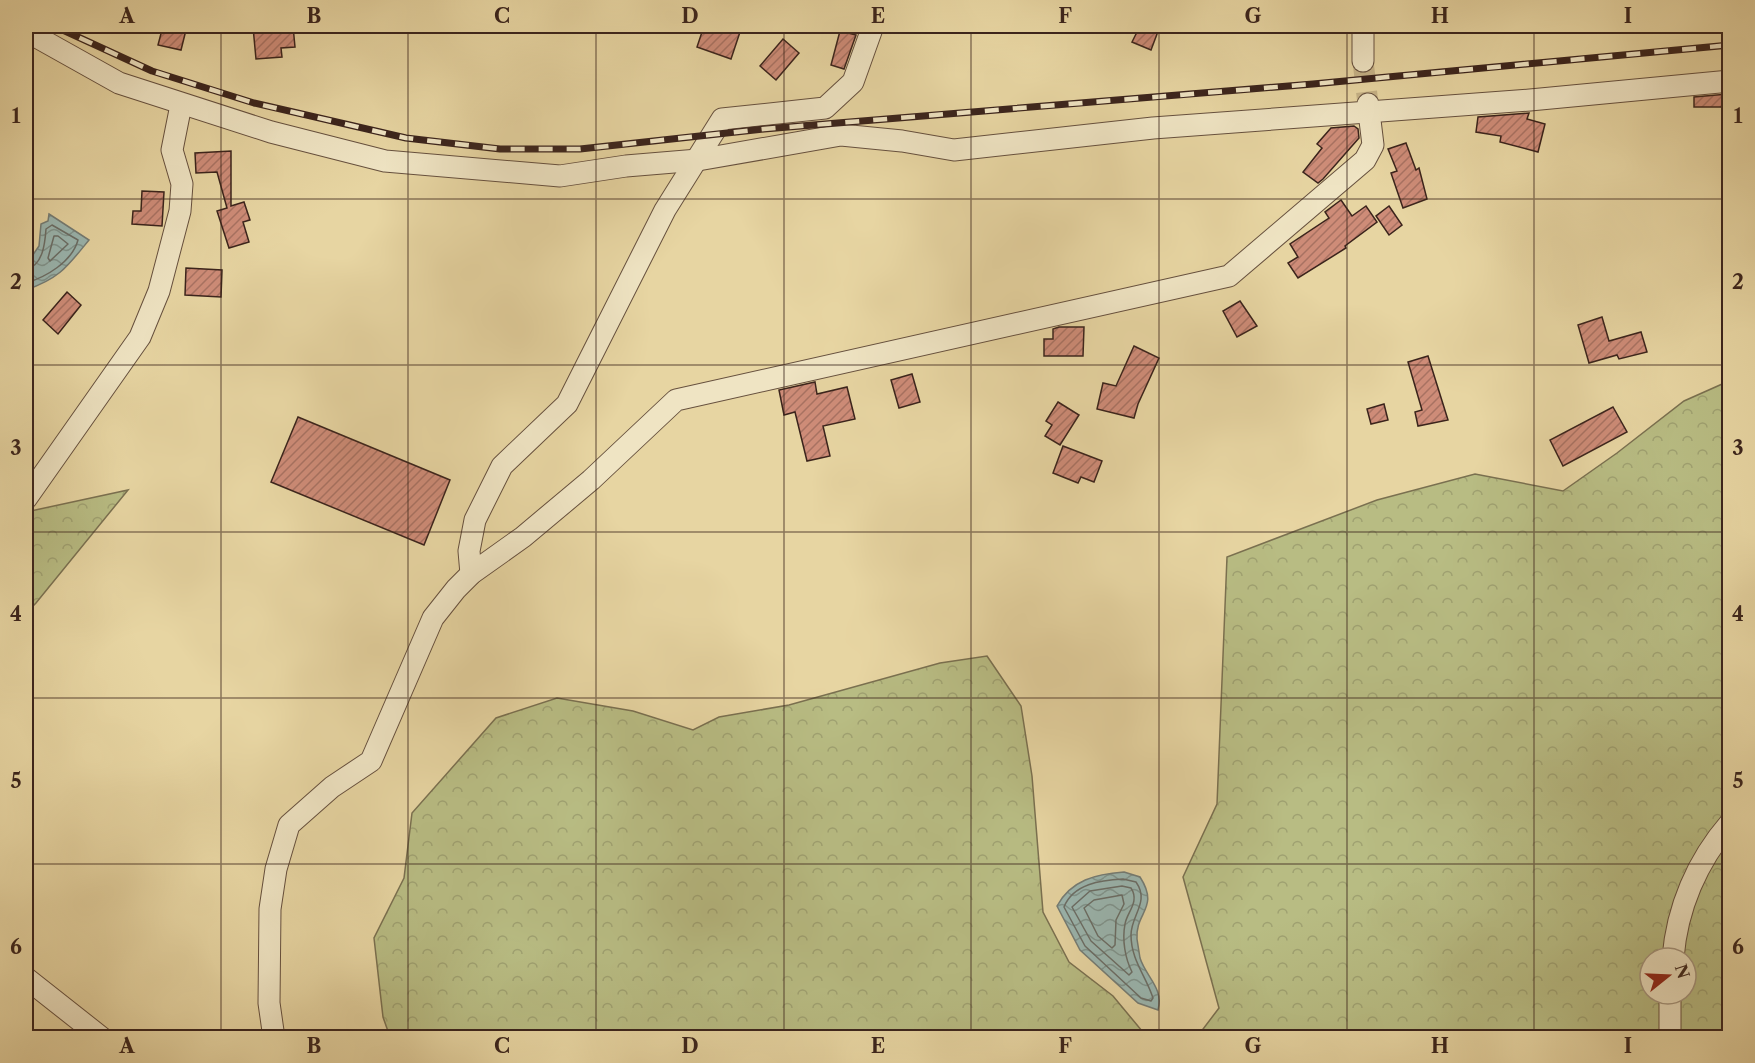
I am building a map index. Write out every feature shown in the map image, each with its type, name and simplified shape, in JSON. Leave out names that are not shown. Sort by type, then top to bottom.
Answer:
[{"type":"street","points":[[471,574],[469,551],[475,520],[502,466],[567,404],[665,210],[722,119],[825,108],[853,82],[873,26]]},
{"type":"street","points":[[1363,26],[1363,61]]},
{"type":"street","points":[[26,31],[119,83],[181,105],[385,161],[560,176],[626,166],[698,160],[841,135],[903,141],[954,150],[1153,128],[1730,81]]},
{"type":"street","points":[[26,499],[140,337],[159,291],[180,211],[182,184],[172,150],[181,105]]},
{"type":"street","points":[[274,1038],[269,1002],[270,909],[276,869],[289,825],[332,788],[370,761],[433,618],[471,574],[523,537],[591,480],[676,400],[1228,276],[1365,160],[1373,145],[1369,109]]},
{"type":"street","points":[[1674,946],[1675,929],[1699,864],[1730,824]]},
{"type":"street","points":[[26,978],[102,1038]]},
{"type":"street","points":[[1670,1006],[1670,1038]]},
{"type":"green space","points":[[1729,381],[1729,1037],[1197,1037],[1219,1008],[1183,877],[1217,804],[1227,557],[1377,500],[1475,474],[1563,491],[1684,401]]},
{"type":"green space","points":[[128,490],[36,603],[26,613],[26,512]]},
{"type":"green space","points":[[987,656],[1021,706],[1032,776],[1043,912],[1069,962],[1113,996],[1147,1037],[390,1037],[383,1017],[374,938],[404,878],[412,813],[496,718],[557,698],[633,711],[693,730],[719,717],[789,705],[940,663]]},
{"type":"water","points":[[49,214],[89,240],[62,271],[38,286],[26,290],[26,265],[39,246],[41,224],[48,221]]},
{"type":"water","points":[[1124,872],[1140,877],[1146,887],[1147,903],[1139,922],[1137,939],[1140,958],[1159,995],[1158,1010],[1138,1003],[1080,950],[1057,906],[1069,890],[1077,884],[1104,874]]},
{"type":"building","points":[[163,26],[187,26],[181,50],[158,45]]},
{"type":"building","points":[[293,26],[295,47],[281,48],[282,57],[256,59],[253,27]]},
{"type":"building","points":[[704,26],[742,26],[731,59],[697,47]]},
{"type":"building","points":[[1140,26],[1160,26],[1151,50],[1132,42]]},
{"type":"building","points":[[840,31],[856,35],[844,69],[831,65]]},
{"type":"building","points":[[783,39],[799,53],[776,80],[760,66]]},
{"type":"building","points":[[1728,94],[1728,107],[1694,107],[1694,97]]},
{"type":"building","points":[[1529,113],[1527,119],[1545,124],[1538,152],[1500,142],[1501,136],[1476,132],[1478,117]]},
{"type":"building","points":[[1354,126],[1358,129],[1359,138],[1323,179],[1318,183],[1303,172],[1322,148],[1317,144],[1331,128]]},
{"type":"building","points":[[1406,143],[1416,170],[1419,168],[1427,199],[1403,208],[1391,173],[1397,171],[1388,149]]},
{"type":"building","points":[[231,151],[231,206],[244,202],[250,220],[243,222],[249,242],[229,248],[217,211],[227,208],[217,172],[196,173],[195,153]]},
{"type":"building","points":[[142,191],[164,192],[162,226],[132,224],[133,211],[141,211]]},
{"type":"building","points":[[1341,200],[1352,216],[1366,206],[1377,222],[1345,246],[1346,248],[1298,278],[1288,263],[1298,257],[1290,244],[1329,218],[1325,212]]},
{"type":"building","points":[[1389,206],[1402,225],[1389,235],[1376,216]]},
{"type":"building","points":[[186,268],[222,270],[221,297],[185,295]]},
{"type":"building","points":[[67,292],[81,305],[58,334],[43,320]]},
{"type":"building","points":[[1240,301],[1257,326],[1237,337],[1223,311]]},
{"type":"building","points":[[1602,317],[1609,341],[1641,332],[1647,352],[1619,359],[1617,355],[1589,363],[1578,325]]},
{"type":"building","points":[[1084,327],[1083,356],[1044,356],[1044,339],[1053,339],[1053,329]]},
{"type":"building","points":[[1134,346],[1159,358],[1134,418],[1097,409],[1103,383],[1116,386]]},
{"type":"building","points":[[1428,356],[1448,420],[1418,426],[1415,412],[1422,410],[1408,362]]},
{"type":"building","points":[[912,374],[920,402],[899,408],[891,380]]},
{"type":"building","points":[[815,382],[817,394],[847,387],[855,419],[823,426],[830,456],[807,461],[795,412],[784,415],[779,390]]},
{"type":"building","points":[[1058,402],[1079,415],[1060,445],[1045,436],[1052,425],[1046,421]]},
{"type":"building","points":[[1384,404],[1388,420],[1371,424],[1367,409]]},
{"type":"building","points":[[1613,407],[1627,432],[1563,466],[1550,440]]},
{"type":"building","points":[[298,417],[450,480],[424,545],[271,482]]},
{"type":"building","points":[[1063,446],[1102,461],[1094,482],[1081,477],[1078,483],[1053,473]]},
{"type":"tunnel","points":[[1363,61],[1368,104]]},
{"type":"railway","points":[[54,26],[152,71],[254,103],[406,138],[500,149],[580,149],[764,129],[1313,84],[1730,45]]}]
